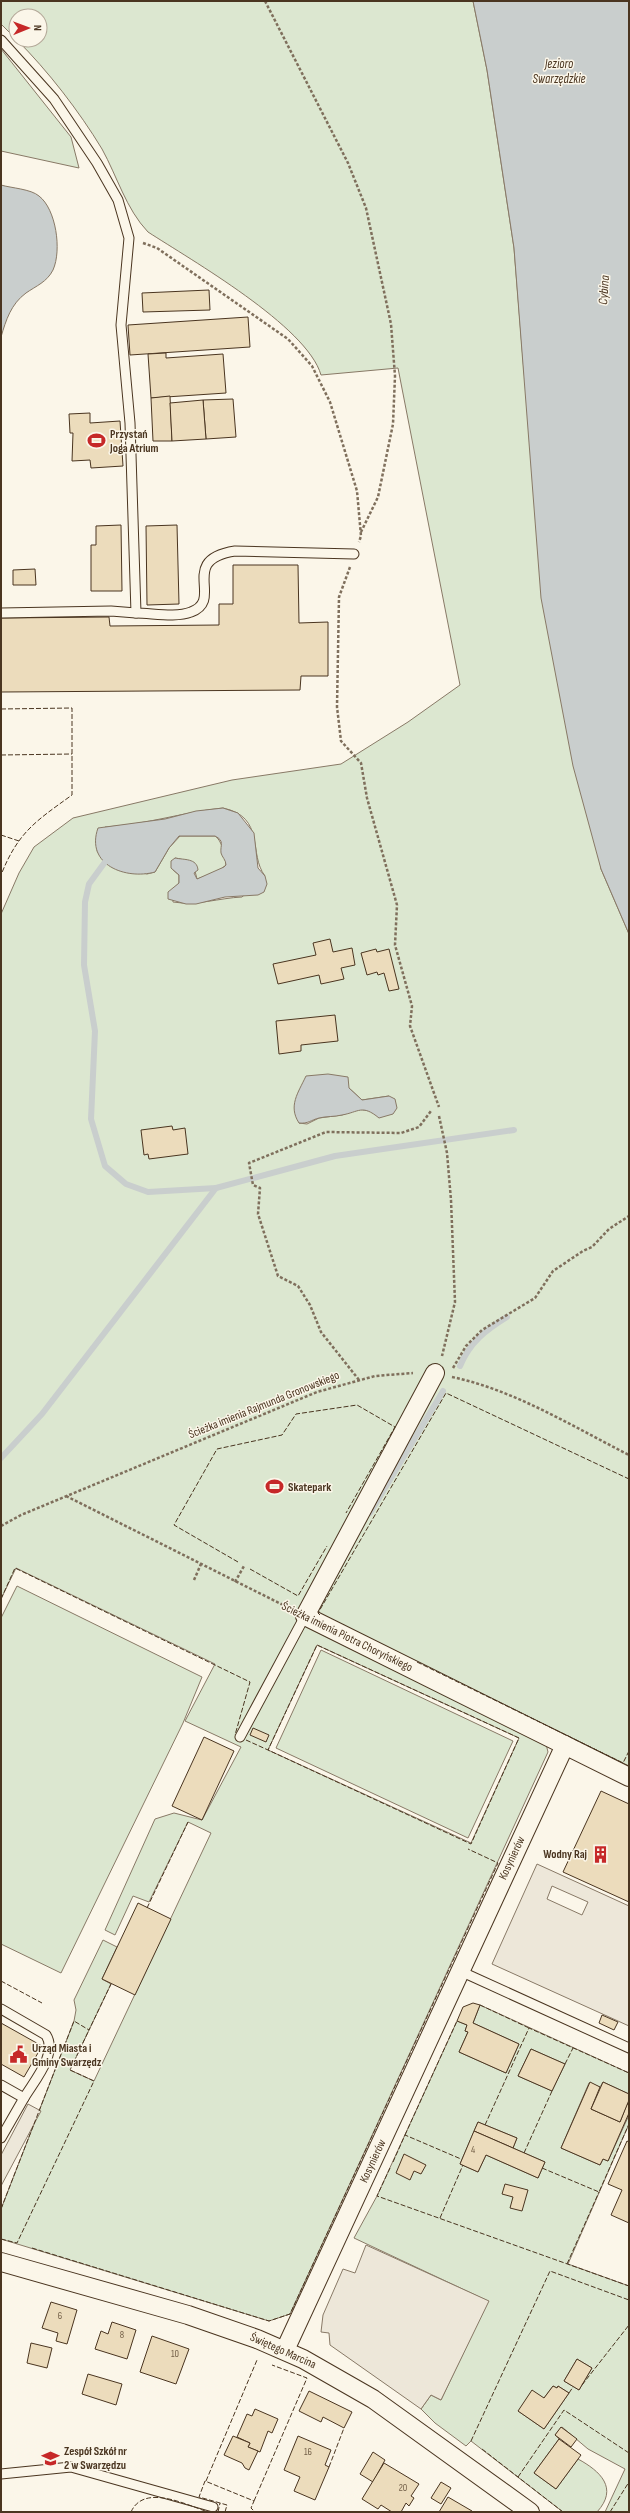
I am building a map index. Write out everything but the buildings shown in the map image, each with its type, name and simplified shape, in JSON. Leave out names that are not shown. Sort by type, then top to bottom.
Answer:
[{"type":"street","points":[[305,1616],[442,1375]]},
{"type":"street","name":"Ścieżka imienia Piotra Choryńskiego","points":[[305,1616],[629,1777]]},
{"type":"street","name":"Kosynierów","points":[[285,2350],[565,1746]]},
{"type":"street","name":"Świętego Marcina","points":[[1,2262],[188,2315],[285,2350],[330,2372],[373,2399],[530,2512]]},
{"type":"lane","points":[[1,40],[54,98],[97,163],[118,200],[129,238],[121,325],[130,423],[136,613]]},
{"type":"lane","points":[[1,613],[111,611],[177,614],[191,612],[199,607],[204,600],[205,567],[210,558],[220,554],[234,551],[354,554]]},
{"type":"lane","points":[[240,1737],[305,1616]]},
{"type":"lane","points":[[460,1971],[629,2048]]},
{"type":"lane","points":[[1,2009],[46,2035],[50,2041],[51,2048],[48,2056],[1,2138]]},
{"type":"lane","points":[[1,2084],[24,2098]]},
{"type":"lane","points":[[1,2474],[71,2467],[213,2507]]},
{"type":"path","points":[[265,1],[348,163],[364,202],[379,262],[391,324],[395,376],[393,424],[378,497],[361,532],[340,597],[338,706],[341,741],[361,763],[367,798],[397,905],[395,945],[412,1006],[410,1026],[438,1107]]},
{"type":"path","points":[[129,238],[157,248],[288,339],[312,366],[330,402],[357,491],[361,532]]},
{"type":"path","points":[[359,1380],[320,1332],[310,1305],[298,1286],[278,1276],[258,1214],[260,1188],[253,1185],[249,1163],[326,1132],[401,1133],[419,1127],[431,1111]]},
{"type":"path","points":[[439,1116],[446,1153],[455,1302],[445,1347],[442,1375]]},
{"type":"path","points":[[442,1375],[466,1346],[482,1330],[535,1298],[553,1271],[583,1251],[592,1248],[609,1229],[629,1216]]},
{"type":"path","name":"Ścieżka imienia Rajmunda Gronowskiego","points":[[1,1526],[66,1496],[317,1392],[359,1380],[399,1374],[442,1375],[471,1381],[509,1395],[629,1454]]},
{"type":"path","name":"Ścieżka imienia Piotra Choryńskiego","points":[[66,1496],[305,1616]]},
{"type":"path","points":[[194,1580],[201,1564]]},
{"type":"path","points":[[235,1582],[244,1566]]},
{"type":"green space","points":[[1,1],[473,1],[487,70],[514,248],[524,372],[601,869],[629,934],[629,1766],[318,1613],[546,1744],[548,1752],[290,2314],[269,2321],[1,2239],[1,2209],[74,2021],[76,2010],[74,2000],[103,1940],[117,1947],[102,1979],[111,1984],[70,2070],[94,2081],[211,1833],[188,1822],[149,1902],[133,1896],[115,1935],[105,1930],[155,1819],[174,1813],[202,1820],[241,1747],[185,1721],[215,1664],[16,1568],[1,1599],[1,914],[19,873],[34,847],[73,818],[232,780],[341,764],[408,722],[460,685],[398,368],[321,375],[311,356],[294,336],[271,316],[218,277],[148,232],[140,223],[128,203],[102,149],[83,120],[51,78],[25,48],[48,48],[48,8],[8,8],[8,31],[1,24]],"holes":[[[223,808],[236,813],[245,819],[251,828],[257,857],[265,876],[242,897],[191,903],[173,902],[172,890],[179,883],[179,875],[173,870],[175,858],[181,859],[195,871],[197,879],[217,872],[226,865],[220,841],[215,836],[180,836],[169,848],[155,872],[147,874],[105,862],[97,851],[105,827],[135,824],[193,812]],[[349,1088],[362,1100],[389,1096],[370,1111],[358,1109],[342,1115],[319,1118],[307,1124],[299,1123]],[[317,1645],[519,1738],[471,1843],[268,1750]]]},
{"type":"green space","points":[[1,49],[71,137],[79,168],[1,151]]},
{"type":"green space","points":[[17,1586],[202,1677],[183,1723],[61,1973],[1,1944],[1,1618]]},
{"type":"green space","points":[[321,1650],[513,1741],[468,1838],[276,1748]]},
{"type":"green space","points":[[480,2005],[629,2073],[629,2094],[603,2082],[600,2087],[589,2083],[561,2148],[600,2165],[603,2159],[608,2161],[629,2115],[629,2124],[568,2264],[629,2286],[629,2512],[605,2512],[625,2469],[588,2449],[562,2427],[555,2435],[559,2439],[534,2473],[556,2489],[578,2459],[593,2469],[604,2481],[606,2495],[597,2512],[563,2512],[471,2441],[466,2446],[435,2423],[421,2409],[431,2395],[441,2400],[488,2301],[354,2238],[377,2196],[457,2021],[467,2025],[465,2031],[468,2032],[459,2052],[506,2073],[519,2044],[473,2023]],"holes":[[[531,2049],[565,2064],[552,2091],[518,2076]],[[478,2122],[517,2138],[513,2148],[545,2162],[538,2178],[486,2155],[478,2172],[460,2164]],[[577,2359],[592,2368],[579,2390],[564,2381]],[[553,2386],[557,2388],[558,2386],[569,2393],[544,2429],[518,2411],[544,2398]]]},
{"type":"shaded area","points":[[537,1864],[629,1906],[629,2026],[492,1964]],"holes":[[[552,1886],[588,1902],[582,1915],[547,1899]]]},
{"type":"shaded area","points":[[28,2104],[41,2111],[1,2186],[1,2155]]},
{"type":"shaded area","points":[[366,2245],[489,2301],[441,2400],[431,2395],[421,2409],[330,2345],[329,2333],[321,2332],[323,2315],[343,2269],[355,2273]]},
{"type":"water","name":"Jezioro Swarzędzkie","points":[[473,1],[629,1],[629,934],[601,869],[573,766],[541,598],[514,248],[487,70]]},
{"type":"water","points":[[1,185],[26,190],[39,196],[45,202],[50,210],[56,230],[57,252],[56,262],[51,274],[16,302],[7,319],[1,337]]},
{"type":"water","points":[[223,808],[238,813],[254,833],[258,868],[265,876],[267,884],[264,892],[258,895],[225,897],[196,904],[186,904],[168,899],[168,892],[179,883],[179,875],[171,868],[171,861],[175,858],[193,861],[198,870],[194,873],[197,879],[226,865],[221,853],[221,841],[215,836],[179,836],[169,848],[155,872],[144,874],[132,874],[111,867],[97,852],[96,841],[98,828],[165,819],[196,811]]},
{"type":"water","points":[[328,1074],[348,1077],[349,1088],[362,1100],[389,1096],[395,1099],[397,1108],[393,1114],[379,1118],[368,1111],[360,1110],[339,1116],[319,1118],[305,1123],[299,1123],[294,1111],[294,1105],[297,1094],[306,1076]]},
{"type":"waterway","points":[[105,862],[89,884],[85,902],[84,965],[95,1031],[91,1119],[105,1166],[126,1184],[148,1192],[216,1188]]},
{"type":"waterway","points":[[1,1458],[42,1414],[216,1188],[335,1156],[514,1130]]},
{"type":"waterway","points":[[460,1366],[469,1350],[479,1337],[507,1317]]},
{"type":"waterway","points":[[370,1513],[443,1391]]},
{"type":"fence","points":[[1,709],[72,708],[72,795],[38,820],[21,838],[7,860],[1,875]]},
{"type":"fence","points":[[1,755],[72,754]]},
{"type":"fence","points":[[1,835],[19,841]]},
{"type":"fence","points":[[320,1615],[318,1613],[446,1393],[629,1479]]},
{"type":"fence","points":[[238,1562],[174,1525],[217,1449],[282,1435],[296,1414],[357,1405],[395,1427],[346,1513]]},
{"type":"fence","points":[[250,1569],[298,1596],[327,1546]]},
{"type":"fence","points":[[1,1599],[15,1568],[250,1682],[235,1735]]},
{"type":"fence","points":[[246,1740],[471,1844],[519,1738],[317,1645],[268,1750]]},
{"type":"fence","points":[[417,1662],[623,1763],[629,1751]]},
{"type":"fence","points":[[147,1908],[188,1822]]},
{"type":"fence","points":[[32,2248],[269,2321],[290,2314],[498,1863],[468,1849]]},
{"type":"fence","points":[[1,1981],[42,2003]]},
{"type":"fence","points":[[1,2209],[74,2021],[89,2030],[111,1984]]},
{"type":"fence","points":[[480,2005],[529,2028]]},
{"type":"fence","points":[[405,2135],[457,2021]]},
{"type":"fence","points":[[485,2125],[529,2028],[629,2073]]},
{"type":"fence","points":[[1,2239],[17,2243],[94,2081],[70,2070],[89,2030]]},
{"type":"fence","points":[[565,2064],[573,2048]]},
{"type":"fence","points":[[524,2153],[552,2091]]},
{"type":"fence","points":[[542,2168],[599,2192],[629,2124]]},
{"type":"fence","points":[[393,2162],[405,2135],[461,2159]]},
{"type":"fence","points":[[440,2218],[463,2165]]},
{"type":"fence","points":[[390,2168],[377,2196],[629,2286]]},
{"type":"fence","points":[[567,2264],[599,2192]]},
{"type":"fence","points":[[471,2441],[550,2271],[629,2300]]},
{"type":"fence","points":[[582,2385],[629,2325]]},
{"type":"fence","points":[[206,2481],[257,2360]]},
{"type":"fence","points":[[254,2501],[307,2378],[272,2365]]},
{"type":"fence","points":[[569,2393],[573,2387]]},
{"type":"fence","points":[[518,2477],[564,2410],[629,2453]]},
{"type":"fence","points":[[329,2467],[344,2428]]},
{"type":"fence","points":[[482,2449],[563,2512]]},
{"type":"fence","points":[[225,2512],[227,2505],[199,2497],[205,2481],[254,2501],[251,2508],[255,2512]]},
{"type":"fence","points":[[610,2512],[629,2482]]},
{"type":"fence","points":[[131,2512],[137,2503],[156,2497],[178,2501],[208,2512]]},
{"type":"fence","points":[[218,2512],[220,2503]]},
{"type":"place","name":"Przystań Joga Atrium","points":[[97,441]]},
{"type":"place","name":"Skatepark","points":[[275,1487]]},
{"type":"place","name":"Wodny Raj","points":[[600,1854]]},
{"type":"place","name":"Urząd Miasta i Gminy Swarzędz","points":[[19,2055]]},
{"type":"place","name":"Zespół Szkół nr 2 w Swarzędzu","points":[[51,2458]]},
{"type":"water label","name":"Cybina","points":[[604,290]]}]
